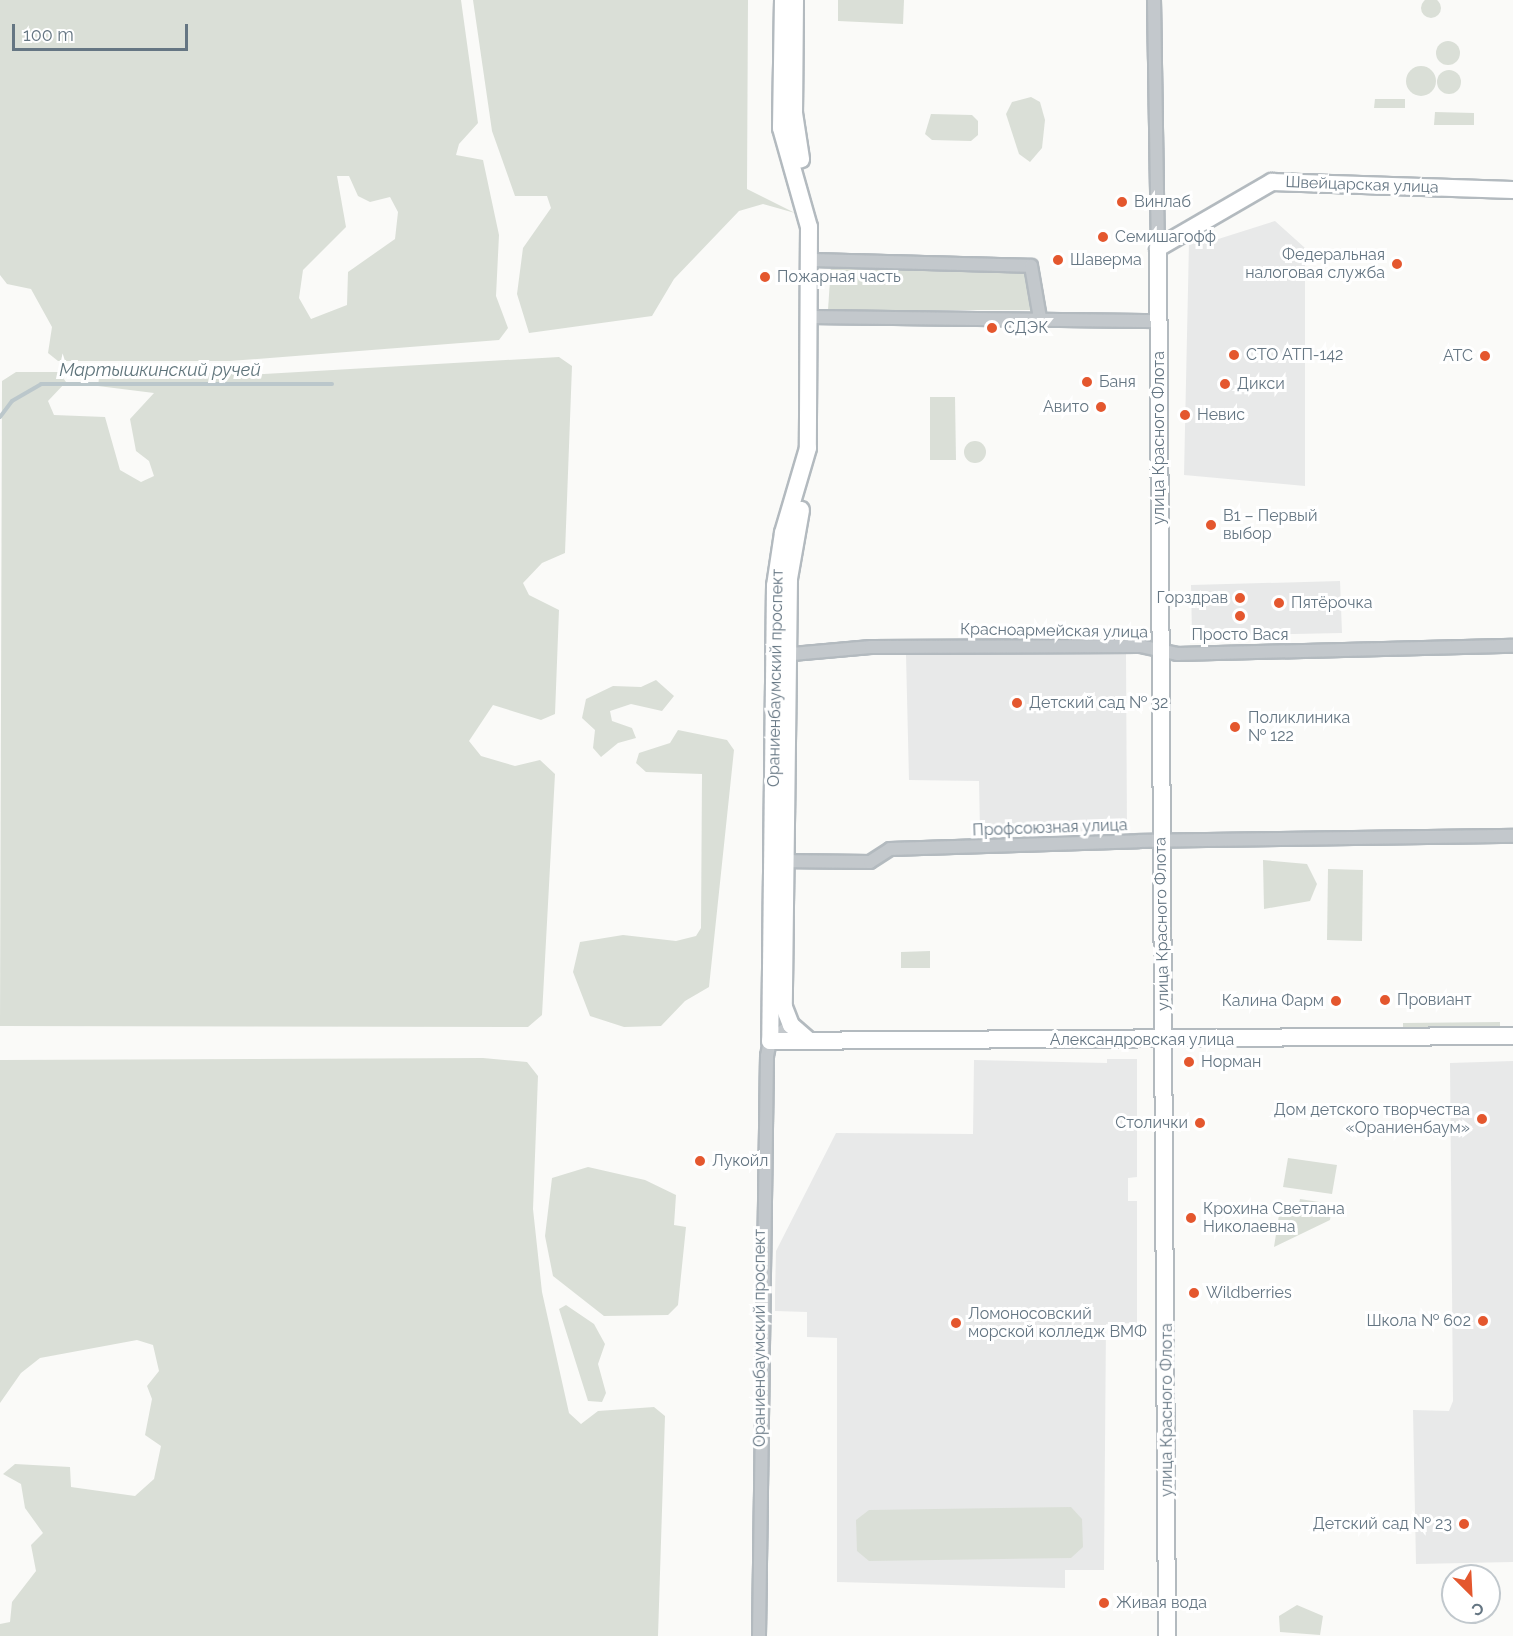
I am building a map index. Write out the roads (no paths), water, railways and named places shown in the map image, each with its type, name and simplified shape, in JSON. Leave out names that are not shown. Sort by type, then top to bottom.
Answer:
[{"type":"main road","name":"Ораниенбаумский проспект","points":[[782,656],[793,545],[814,464],[816,317],[814,260],[806,208],[781,128],[783,0]]},
{"type":"main road","name":"Ораниенбаумский проспект","points":[[770,1041],[779,861],[782,656],[780,550],[808,448],[816,209],[794,113],[795,0]]},
{"type":"main road","name":"Швейцарская улица","points":[[1158,248],[1272,182],[1513,190]]},
{"type":"main road","name":"улица Красного Флота","points":[[1158,248],[1161,840],[1165,1040],[1167,1636]]},
{"type":"main road","name":"Ораниенбаумский проспект","points":[[779,861],[784,1007],[791,1025]]},
{"type":"main road","points":[[791,1025],[807,1039]]},
{"type":"main road","name":"Александровская улица","points":[[770,1041],[1513,1036]]},
{"type":"street","points":[[1154,0],[1158,248]]},
{"type":"street","points":[[814,260],[1031,266],[1040,318]]},
{"type":"street","points":[[816,317],[1159,321]]},
{"type":"street","name":"Красноармейская улица","points":[[782,656],[871,647],[1160,650],[1513,646]]},
{"type":"street","name":"Профсоюзная улица","points":[[779,861],[870,862],[890,849],[1161,840],[1513,836]]},
{"type":"street","points":[[770,1041],[791,1025]]},
{"type":"street","name":"Ораниенбаумский проспект","points":[[759,1636],[760,1218],[770,1041]]},
{"type":"waterway","name":"Мартышкинский ручей","points":[[0,417],[12,401],[41,384],[332,384]]},
{"type":"place","name":"Винлаб","points":[[1122,202]]},
{"type":"place","name":"Семишагофф","points":[[1103,237]]},
{"type":"place","name":"Шаверма","points":[[1058,260]]},
{"type":"place","name":"Федеральная налоговая служба","points":[[1397,264]]},
{"type":"place","name":"Пожарная часть","points":[[765,277]]},
{"type":"place","name":"СДЭК","points":[[992,328]]},
{"type":"place","name":"СТО АТП-142","points":[[1234,355]]},
{"type":"place","name":"АТС","points":[[1485,356]]},
{"type":"place","name":"Баня","points":[[1087,382]]},
{"type":"place","name":"Дикси","points":[[1225,384]]},
{"type":"place","name":"Авито","points":[[1101,407]]},
{"type":"place","name":"Невис","points":[[1185,415]]},
{"type":"place","name":"В1 – Первый выбор","points":[[1211,525]]},
{"type":"place","name":"Горздрав","points":[[1240,598]]},
{"type":"place","name":"Пятёрочка","points":[[1279,603]]},
{"type":"place","name":"Просто Вася","points":[[1240,616]]},
{"type":"place","name":"Детский сад № 32","points":[[1017,703]]},
{"type":"place","name":"Поликлиника № 122","points":[[1235,727]]},
{"type":"place","name":"Провиант","points":[[1385,1000]]},
{"type":"place","name":"Калина Фарм","points":[[1336,1001]]},
{"type":"place","name":"Норман","points":[[1189,1062]]},
{"type":"place","name":"Дом детского творчества «Ораниенбаум»","points":[[1482,1119]]},
{"type":"place","name":"Столички","points":[[1200,1123]]},
{"type":"place","name":"Лукойл","points":[[700,1161]]},
{"type":"place","name":"Крохина Светлана Николаевна","points":[[1191,1218]]},
{"type":"place","name":"Wildberries","points":[[1194,1293]]},
{"type":"place","name":"Школа № 602","points":[[1483,1321]]},
{"type":"place","name":"Ломоносовский морской колледж ВМФ","points":[[956,1323]]},
{"type":"place","name":"Детский сад № 23","points":[[1464,1524]]},
{"type":"place","name":"Живая вода","points":[[1104,1603]]}]
